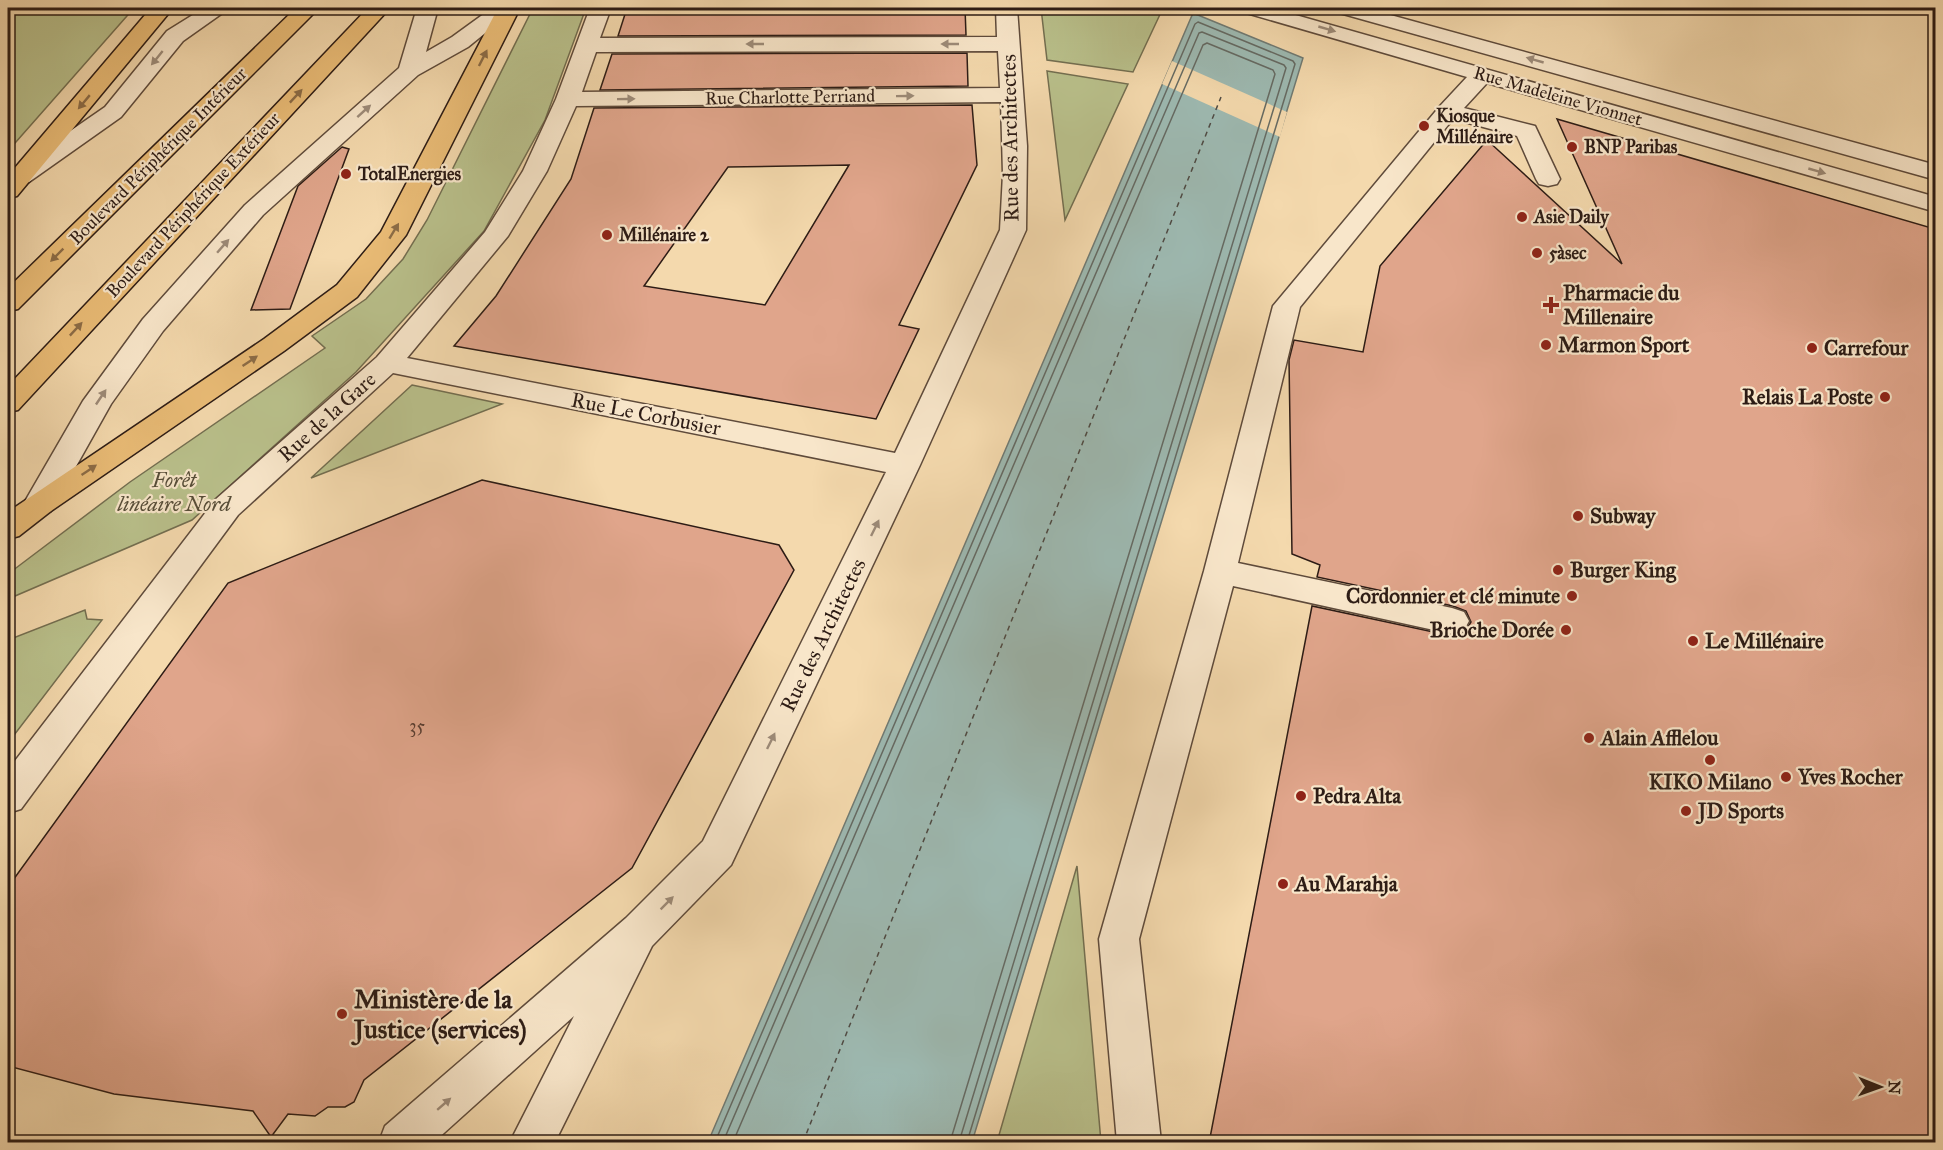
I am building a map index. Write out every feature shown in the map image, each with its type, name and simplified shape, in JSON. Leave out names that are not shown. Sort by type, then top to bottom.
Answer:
[{"type":"highway","name":"Boulevard Périphérique Intérieur","points":[[8,303],[308,8]]},
{"type":"highway","name":"Boulevard Périphérique Extérieur","points":[[8,403],[379,8]]},
{"type":"highway","points":[[8,528],[40,502],[274,345],[347,291],[393,235],[507,8]]},
{"type":"highway","points":[[14,184],[155,16]]},
{"type":"street","points":[[175,36],[177,20],[187,8]]},
{"type":"street","points":[[14,184],[113,112],[175,36],[217,8]]},
{"type":"street","points":[[410,70],[427,8]]},
{"type":"street","points":[[40,502],[98,401],[153,325],[254,210],[410,70],[460,42],[507,8]]},
{"type":"street","name":"Rue de la Gare","points":[[8,798],[227,507],[387,363],[495,236],[535,171],[568,99],[600,8]]},
{"type":"street","name":"Rue des Architectes","points":[[401,1143],[640,931],[717,853],[905,465],[1013,230],[1016,205],[1008,8]]},
{"type":"street","name":"Rue Madeleine Vionnet","points":[[1250,8],[1935,205]]},
{"type":"street","name":"Rue Madeleine Vionnet","points":[[1343,8],[1935,173]]},
{"type":"street","points":[[155,16],[175,36]]},
{"type":"street","points":[[588,45],[1008,44]]},
{"type":"street","points":[[1138,1143],[1119,939],[1220,571],[1287,306],[1448,111],[1483,74]]},
{"type":"street","points":[[1525,86],[1563,84],[1798,150]]},
{"type":"street","name":"Rue Charlotte Perriand","points":[[568,99],[1013,95]]},
{"type":"street","points":[[1448,111],[1527,131],[1548,179]]},
{"type":"street","points":[[1824,142],[1861,166],[1935,187]]},
{"type":"street","name":"Rue Le Corbusier","points":[[387,363],[905,465]]},
{"type":"street","points":[[1220,571],[1452,621]]},
{"type":"street","points":[[532,1143],[640,931]]},
{"type":"green space","points":[[8,8],[134,8],[8,151]]},
{"type":"green space","name":"Forêt linéaire Nord","points":[[533,8],[586,8],[545,120],[484,231],[356,372],[192,520],[8,599],[8,574],[130,482],[325,348],[312,336],[366,299],[403,259],[427,220]]},
{"type":"green space","points":[[1041,8],[1163,8],[1133,72],[1047,60]]},
{"type":"green space","points":[[1047,71],[1128,84],[1065,220]]},
{"type":"green space","points":[[412,385],[502,404],[311,478]]},
{"type":"green space","points":[[85,610],[87,619],[102,620],[8,743],[8,640]]},
{"type":"green space","points":[[1077,866],[1101,1142],[997,1142]]},
{"type":"water","points":[[1193,13],[1303,58],[972,1142],[708,1142]]},
{"type":"pier","points":[[1172,61],[1287,112],[1280,137],[1162,84]]},
{"type":"building","points":[[627,8],[965,8],[966,35],[618,36]]},
{"type":"building","points":[[967,53],[968,86],[600,90],[612,54]]},
{"type":"building","name":"Millénaire 2","points":[[972,105],[977,165],[899,325],[919,329],[876,419],[454,346],[496,296],[571,179],[594,108]],"holes":[[[849,165],[765,305],[644,286],[728,167]]]},
{"type":"building","name":"Le Millénaire","points":[[1557,119],[1935,229],[1935,1143],[1209,1143],[1312,606],[1452,636],[1465,632],[1471,622],[1466,611],[1453,606],[1317,577],[1320,565],[1292,554],[1289,360],[1294,340],[1363,352],[1380,266],[1487,140],[1622,264]]},
{"type":"building","points":[[342,147],[349,149],[290,309],[251,310],[298,186]]},
{"type":"building","points":[[482,480],[779,545],[794,570],[632,868],[364,1080],[354,1102],[345,1107],[328,1107],[315,1116],[288,1114],[271,1137],[253,1111],[114,1094],[8,1066],[8,887],[228,583]]},
{"type":"ferry route","points":[[803,1142],[1221,97]]},
{"type":"place","name":"Kiosque Millénaire","points":[[1424,126]]},
{"type":"place","name":"BNP Paribas","points":[[1572,147]]},
{"type":"place","name":"TotalEnergies","points":[[346,174]]},
{"type":"place","name":"Asie Daily","points":[[1522,217]]},
{"type":"place","name":"Millénaire 2","points":[[607,235]]},
{"type":"place","name":"5àsec","points":[[1537,253]]},
{"type":"place","name":"Pharmacie du Millenaire","points":[[1551,305]]},
{"type":"place","name":"Marmon Sport","points":[[1546,345]]},
{"type":"place","name":"Carrefour","points":[[1812,348]]},
{"type":"place","name":"Relais La Poste","points":[[1885,397]]},
{"type":"place","name":"Subway","points":[[1578,516]]},
{"type":"place","name":"Burger King","points":[[1558,570]]},
{"type":"place","name":"Cordonnier et clé minute","points":[[1572,596]]},
{"type":"place","name":"Brioche Dorée","points":[[1566,630]]},
{"type":"place","name":"Le Millénaire","points":[[1693,641]]},
{"type":"place","name":"Alain Afflelou","points":[[1589,738]]},
{"type":"place","name":"KIKO Milano","points":[[1710,760]]},
{"type":"place","name":"Yves Rocher","points":[[1786,777]]},
{"type":"place","name":"Pedra Alta","points":[[1301,796]]},
{"type":"place","name":"JD Sports","points":[[1686,811]]},
{"type":"place","name":"Au Marahja","points":[[1283,884]]},
{"type":"place","name":"Ministère de la Justice (services)","points":[[342,1014]]}]
